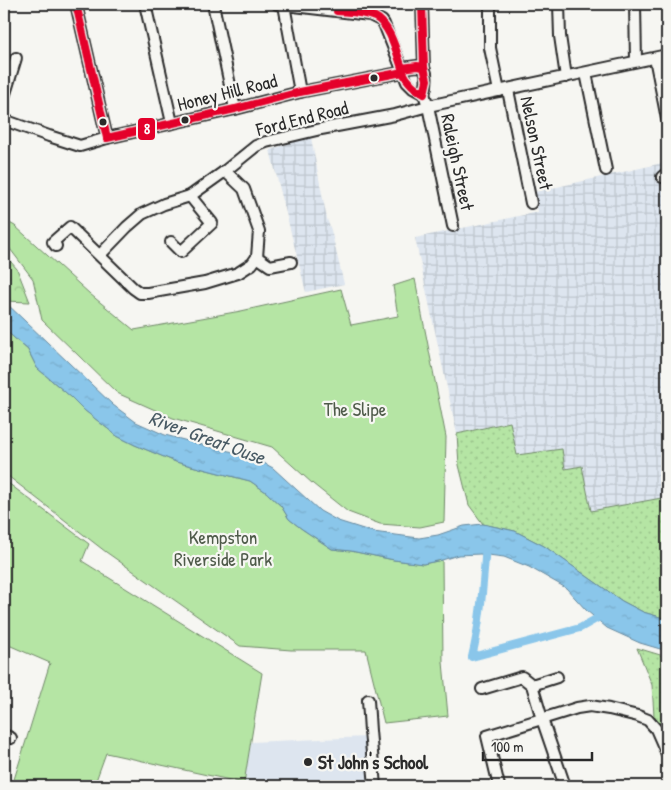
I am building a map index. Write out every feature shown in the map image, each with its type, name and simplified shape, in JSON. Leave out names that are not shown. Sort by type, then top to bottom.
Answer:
[{"type":"street","points":[[76,4],[107,138]]},
{"type":"street","points":[[146,4],[172,123]]},
{"type":"street","points":[[213,4],[235,109]]},
{"type":"street","points":[[422,4],[424,68],[426,77],[424,94],[428,106]]},
{"type":"street","name":"Nelson Street","points":[[490,4],[490,48],[503,90],[531,203]]},
{"type":"street","points":[[560,4],[560,36],[566,77]]},
{"type":"street","points":[[634,4],[636,61]]},
{"type":"street","points":[[300,92],[281,5],[338,7],[382,21],[407,82],[424,94]]},
{"type":"street","name":"Ford End Road","points":[[100,255],[126,227],[142,214],[164,204],[190,196],[256,146],[266,142],[667,54]]},
{"type":"street","points":[[4,96],[16,58]]},
{"type":"street","points":[[655,58],[667,119]]},
{"type":"street","name":"Honey Hill Road","points":[[4,120],[80,146],[300,92],[417,66],[424,68]]},
{"type":"street","points":[[586,73],[606,170]]},
{"type":"street","name":"Raleigh Street","points":[[428,106],[453,226]]},
{"type":"street","points":[[56,246],[53,242],[70,227],[140,293],[148,294],[205,283],[238,273],[252,264],[257,257],[259,231],[244,189],[225,171]]},
{"type":"street","points":[[171,242],[180,252],[212,223],[190,196]]},
{"type":"street","points":[[257,257],[270,266],[291,262]]},
{"type":"street","points":[[482,689],[522,677],[532,685],[565,786]]},
{"type":"street","points":[[532,685],[557,677]]},
{"type":"street","points":[[368,700],[375,786]]},
{"type":"street","points":[[499,786],[487,736],[577,708],[590,706],[609,709],[648,720],[656,729],[667,754]]},
{"type":"shaded area","points":[[311,138],[327,219],[344,284],[306,292],[270,150],[302,139]]},
{"type":"shaded area","points":[[667,162],[664,167],[667,167],[667,497],[591,511],[582,466],[565,469],[516,455],[509,422],[457,434],[415,238],[538,212],[535,192]]},
{"type":"shaded area","name":"St John's School","points":[[367,737],[370,786],[245,786],[251,742]]},
{"type":"green space","name":"The Slipe","points":[[4,220],[15,226],[90,294],[134,330],[241,311],[341,289],[351,325],[398,316],[393,286],[415,279],[446,437],[444,522],[420,527],[380,524],[348,512],[272,447],[173,418],[117,393],[42,320],[33,279],[4,241]]},
{"type":"green space","points":[[4,254],[17,269],[30,302],[4,301]]},
{"type":"green space","name":"Kempston Riverside Park","points":[[4,329],[28,350],[37,368],[84,410],[117,436],[176,462],[250,481],[281,506],[289,519],[332,549],[423,564],[442,560],[443,662],[448,716],[384,723],[366,650],[291,650],[240,646],[106,552],[4,473]]},
{"type":"green space","points":[[510,422],[517,455],[562,449],[565,469],[582,466],[591,511],[667,497],[667,619],[643,612],[622,601],[544,546],[515,531],[483,524],[469,505],[459,465],[457,434]]},
{"type":"green space","points":[[4,480],[89,544],[82,561],[262,673],[244,783],[106,753],[94,786],[12,786],[50,663],[4,643]]},
{"type":"green space","points":[[637,648],[667,657],[667,741],[654,716],[652,685]]},
{"type":"water","points":[[4,301],[113,405],[136,422],[165,435],[249,455],[273,468],[320,511],[338,521],[373,532],[419,538],[438,535],[464,526],[483,524],[515,531],[544,546],[622,601],[643,612],[667,619],[667,651],[640,643],[607,628],[586,610],[566,588],[529,567],[504,557],[480,554],[458,555],[423,564],[332,549],[289,519],[281,506],[250,481],[176,462],[117,436],[84,410],[37,368],[28,350],[4,329]]},
{"type":"waterway","points":[[486,545],[480,615],[472,657],[580,628],[603,615]]},
{"type":"transit line","name":"8","points":[[76,4],[107,138],[300,92],[403,72],[412,85],[424,94],[427,80],[424,67],[422,4]]},
{"type":"transit line","name":"8","points":[[338,4],[337,11],[366,14],[380,21],[389,33],[402,68],[424,67]]},
{"type":"place","name":"St John's School","points":[[308,762]]},
{"type":"water label","name":"River Great Ouse","points":[[207,437]]}]
